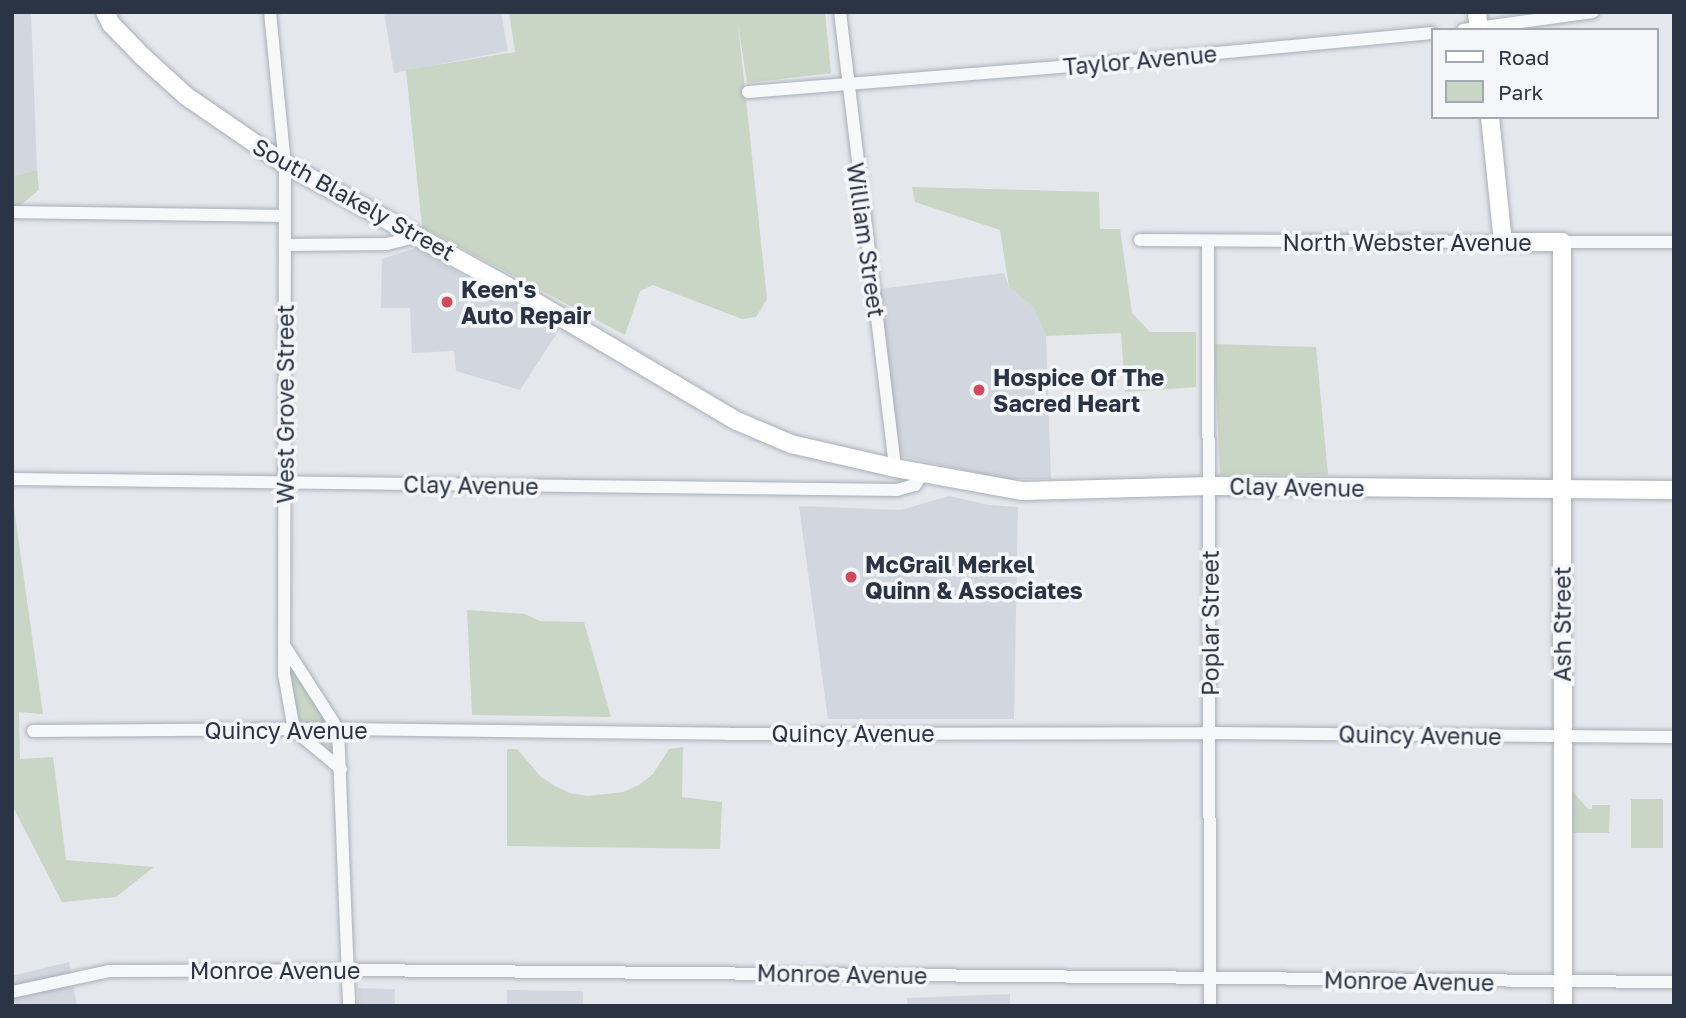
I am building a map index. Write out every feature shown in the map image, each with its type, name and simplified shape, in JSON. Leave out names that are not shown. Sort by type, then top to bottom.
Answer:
[{"type":"main road","name":"South Blakely Street","points":[[105,12],[111,24],[186,96],[285,164],[419,236],[737,421],[791,444],[895,468]]},
{"type":"main road","points":[[1490,119],[1503,243]]},
{"type":"main road","name":"North Webster Avenue","points":[[1503,243],[1562,242]]},
{"type":"main road","name":"Ash Street","points":[[1562,242],[1560,490],[1563,1006]]},
{"type":"main road","name":"Clay Avenue","points":[[895,468],[1023,491],[1211,486],[1674,490]]},
{"type":"street","name":"West Grove Street","points":[[270,12],[285,164],[284,674],[294,730]]},
{"type":"street","name":"William Street","points":[[840,12],[895,468]]},
{"type":"street","points":[[1475,25],[1593,12]]},
{"type":"street","name":"Taylor Avenue","points":[[748,92],[1430,33]]},
{"type":"street","points":[[12,212],[284,216]]},
{"type":"street","points":[[285,245],[387,244],[419,236]]},
{"type":"street","name":"North Webster Avenue","points":[[1140,240],[1503,243]]},
{"type":"street","name":"Poplar Street","points":[[1208,241],[1206,419],[1211,486],[1210,1006]]},
{"type":"street","name":"North Webster Avenue","points":[[1562,242],[1674,242]]},
{"type":"street","name":"Clay Avenue","points":[[12,479],[897,490],[915,485],[923,473]]},
{"type":"street","points":[[284,645],[338,729],[349,1006]]},
{"type":"street","name":"Quincy Avenue","points":[[33,731],[338,729],[729,734],[1210,733],[1674,737]]},
{"type":"street","points":[[294,730],[341,769]]},
{"type":"street","name":"Monroe Avenue","points":[[12,992],[109,971],[348,970],[1674,982]]},
{"type":"shaded area","points":[[12,12],[31,12],[37,170],[12,176]]},
{"type":"shaded area","points":[[384,12],[501,12],[508,51],[394,73]]},
{"type":"shaded area","points":[[416,248],[559,330],[520,390],[456,371],[454,351],[412,353],[410,308],[381,308],[382,259]]},
{"type":"shaded area","points":[[1004,273],[1009,287],[1033,307],[1046,336],[1051,479],[1006,479],[900,456],[879,289]]},
{"type":"shaded area","points":[[949,496],[989,505],[1018,507],[1014,719],[828,719],[799,506],[901,510]]},
{"type":"shaded area","points":[[69,962],[77,1006],[12,1006],[12,976]]},
{"type":"shaded area","points":[[358,988],[395,989],[394,1006],[357,1006]]},
{"type":"shaded area","points":[[507,990],[583,991],[583,1006],[507,1006]]},
{"type":"shaded area","points":[[1010,994],[1010,1006],[907,1006],[907,998]]},
{"type":"green space","points":[[509,12],[825,12],[831,73],[747,83],[738,23],[767,299],[756,317],[742,319],[653,285],[640,291],[625,335],[422,227],[406,70],[515,52]]},
{"type":"green space","points":[[37,170],[39,190],[12,212],[12,176]]},
{"type":"green space","points":[[912,187],[1099,192],[1100,229],[1120,229],[1132,313],[1150,332],[1196,332],[1196,387],[1125,392],[1121,333],[1046,336],[1033,307],[1009,287],[1000,230],[915,202]]},
{"type":"green space","points":[[1214,344],[1316,347],[1328,475],[1220,475]]},
{"type":"green space","points":[[12,494],[43,714],[19,712],[20,759],[53,757],[66,860],[154,867],[116,897],[62,902],[12,805]]},
{"type":"green space","points":[[467,610],[525,614],[540,621],[584,622],[611,717],[472,715]]},
{"type":"green space","points":[[284,645],[338,729],[341,769],[294,730]]},
{"type":"green space","points":[[683,747],[682,797],[722,802],[720,849],[507,846],[507,749],[517,749],[541,777],[555,786],[570,793],[588,796],[623,792],[639,785],[653,774],[669,749]]},
{"type":"green space","points":[[1572,791],[1588,809],[1592,809],[1592,805],[1610,805],[1609,833],[1573,833]]},
{"type":"green space","points":[[1631,799],[1663,799],[1663,848],[1631,848]]},
{"type":"place","name":"Keen's Auto Repair","points":[[447,302]]},
{"type":"place","name":"Hospice Of The Sacred Heart","points":[[979,390]]},
{"type":"place","name":"McGrail Merkel Quinn & Associates","points":[[851,577]]}]
